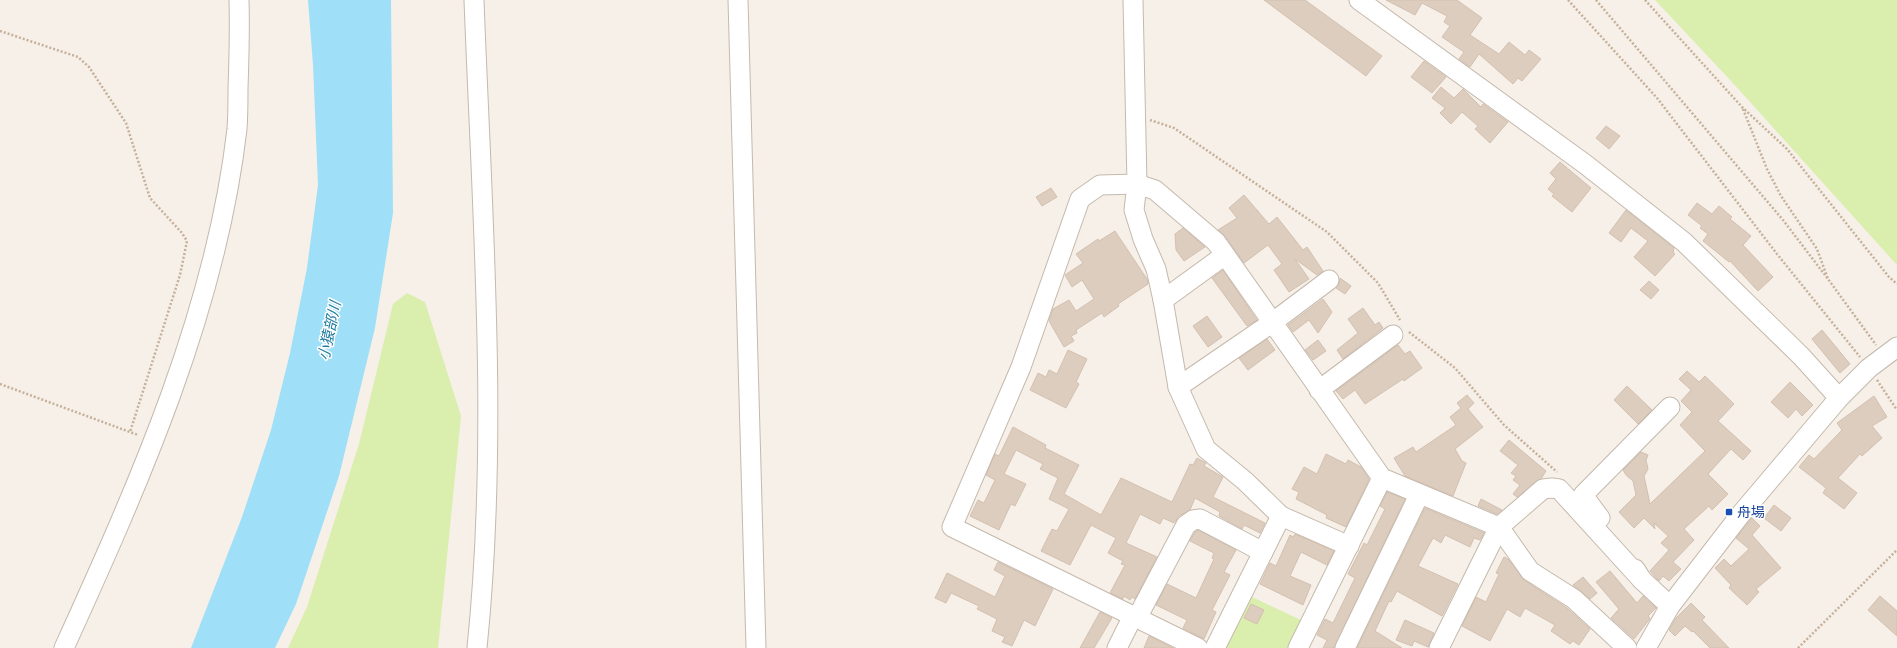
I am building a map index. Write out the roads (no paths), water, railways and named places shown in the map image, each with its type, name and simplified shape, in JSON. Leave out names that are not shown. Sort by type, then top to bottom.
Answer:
[{"type":"street","points":[[64,648],[109,549],[171,393],[202,298],[227,196],[237,128],[240,33],[239,0]]},
{"type":"street","points":[[474,0],[485,295],[488,449],[483,593],[477,648]]},
{"type":"street","points":[[738,0],[756,648]]},
{"type":"street","points":[[1133,0],[1137,184],[1134,210],[1143,240],[1156,269],[1178,387],[1206,449],[1245,481],[1281,516],[1349,546]]},
{"type":"street","points":[[1359,0],[1585,164],[1684,242],[1801,356],[1839,398]]},
{"type":"street","points":[[1198,648],[952,527],[1021,367],[1080,199],[1100,185],[1137,184],[1155,190],[1198,225],[1216,242],[1382,478],[1419,495],[1499,527],[1530,571],[1574,599],[1627,648]]},
{"type":"street","points":[[1163,300],[1225,255]]},
{"type":"street","points":[[1178,387],[1273,322],[1329,280]]},
{"type":"street","points":[[1319,390],[1401,330]]},
{"type":"street","points":[[1646,648],[1670,606],[1741,514],[1839,398],[1886,355]]},
{"type":"street","points":[[1642,580],[1611,532],[1583,495],[1670,407]]},
{"type":"street","points":[[1298,648],[1382,478]]},
{"type":"street","points":[[1439,648],[1499,527],[1543,488],[1559,489],[1642,580],[1670,606]]},
{"type":"street","points":[[1345,648],[1419,495]]},
{"type":"street","points":[[1215,648],[1281,516]]},
{"type":"street","points":[[1118,648],[1186,525],[1194,520],[1200,519],[1263,552]]},
{"type":"water","name":"小猿部川","points":[[308,0],[391,0],[393,213],[375,328],[339,476],[296,604],[275,648],[191,648],[242,517],[271,430],[290,353],[307,268],[318,185],[313,65]]},
{"type":"place","name":"舟場","points":[[1729,512]]}]
